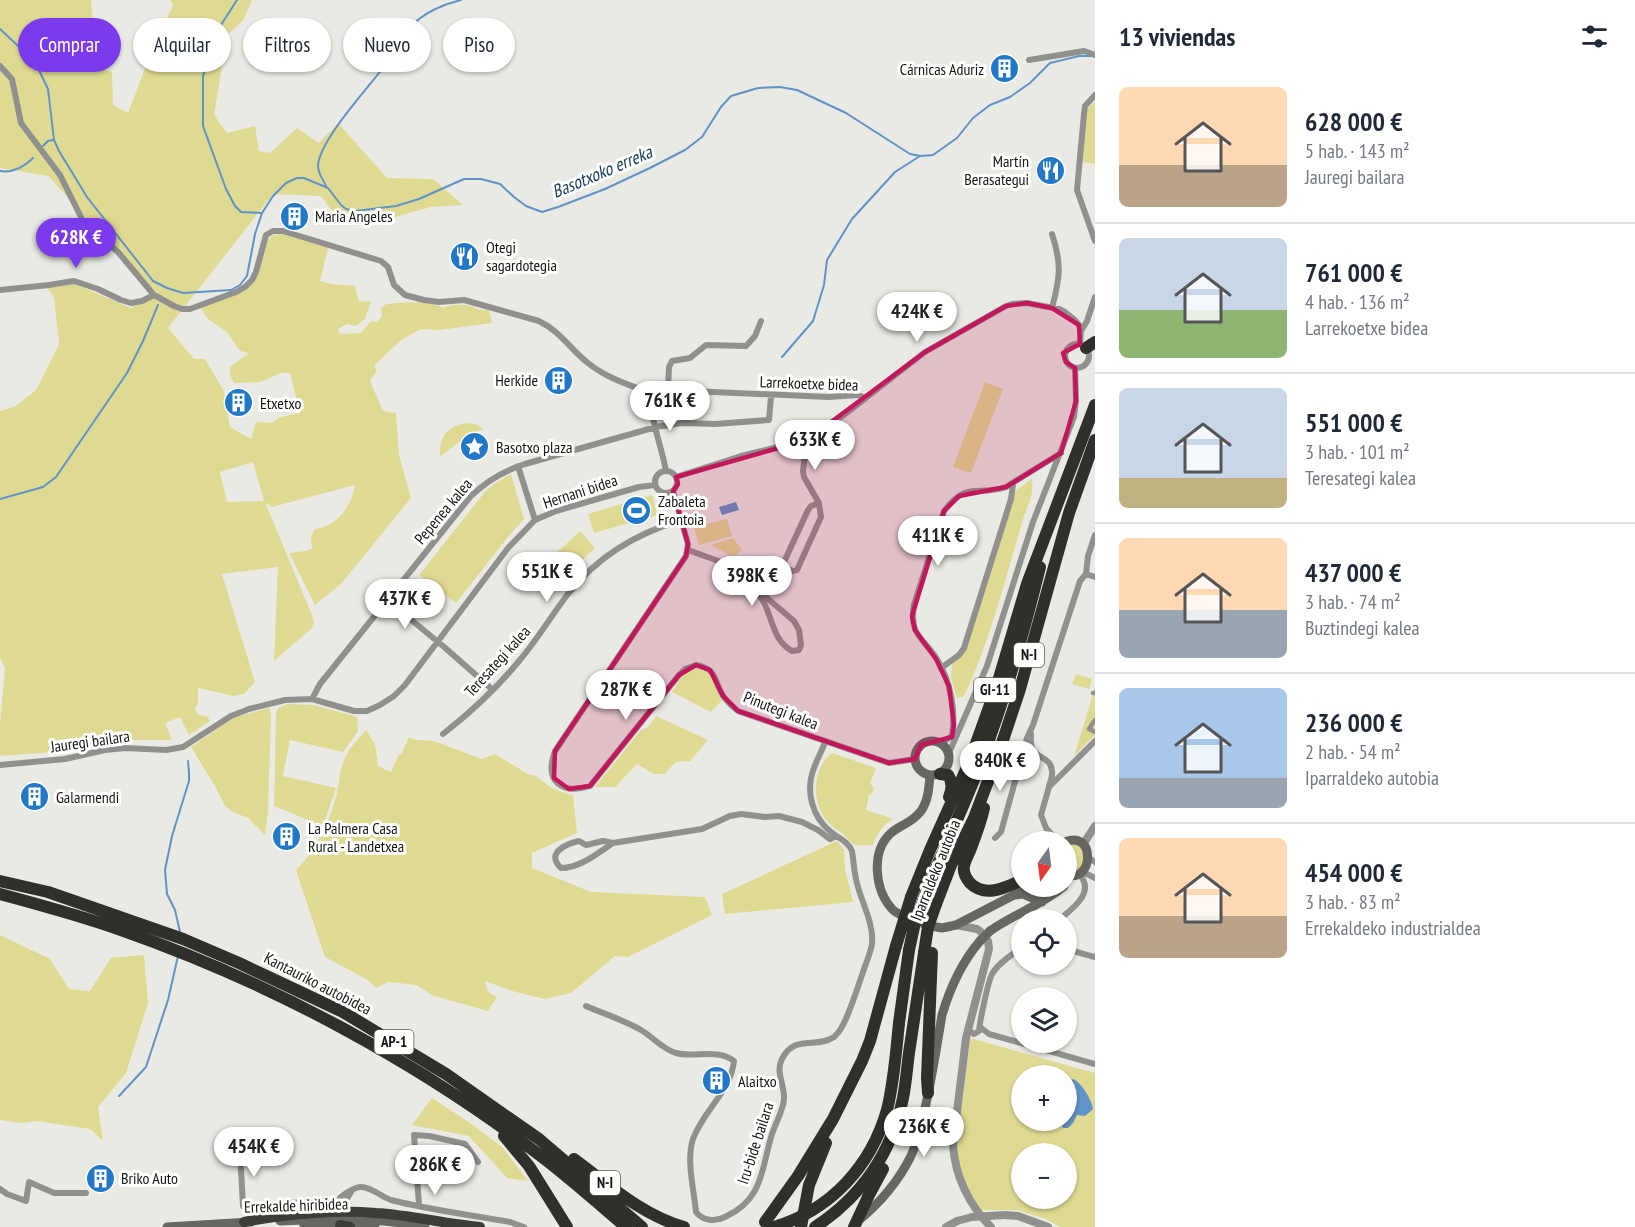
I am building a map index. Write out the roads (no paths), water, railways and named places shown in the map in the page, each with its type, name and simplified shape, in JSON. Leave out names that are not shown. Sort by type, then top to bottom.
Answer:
[{"type":"highway","name":"N-I","points":[[917,899],[932,876],[973,782],[994,725],[1035,589],[1050,525],[1095,405]]},
{"type":"highway","name":"Iparraldeko autobia","points":[[815,1227],[855,1195],[873,1172],[889,1143],[903,1098],[917,996],[928,953],[928,927],[939,904],[951,866],[986,788],[1007,729],[1069,513],[1095,440]]},
{"type":"highway","name":"GI-11","points":[[801,1227],[809,1185],[833,1119],[870,1041],[896,946],[917,899],[930,850],[969,763],[997,686],[1027,584],[1050,525]]},
{"type":"highway","points":[[1007,729],[980,824],[963,867],[965,877],[977,889],[993,891],[1011,886]]},
{"type":"highway","points":[[930,850],[931,838],[952,790],[948,775],[935,775]]},
{"type":"highway","points":[[939,904],[987,800]]},
{"type":"highway","name":"Kantauriko autobidea","points":[[0,881],[48,892],[232,974],[335,1024],[423,1075],[492,1121],[547,1160],[626,1227]]},
{"type":"highway","name":"Kantauriko autobidea","points":[[0,894],[183,939],[343,1012],[446,1074],[539,1139],[642,1227]]},
{"type":"highway","name":"Iparraldeko autobia","points":[[770,1225],[810,1212],[830,1199],[849,1181],[865,1160],[877,1138],[887,1108],[894,1070],[917,899]]},
{"type":"highway","points":[[928,953],[928,1093]]},
{"type":"highway","points":[[852,1227],[902,1131],[913,1066],[917,996]]},
{"type":"highway","points":[[770,1225],[833,1119]]},
{"type":"highway","points":[[492,1121],[529,1166],[567,1227]]},
{"type":"highway","name":"N-I","points":[[539,1139],[559,1148],[642,1208],[678,1225]]},
{"type":"highway","points":[[244,1222],[301,1207],[377,1213],[443,1224],[480,1227]]},
{"type":"main road","points":[[937,741],[949,753],[949,763],[944,771],[935,775],[921,772],[915,764],[918,748],[926,742],[937,741]]},
{"type":"main road","points":[[935,775],[922,810],[911,821],[891,832],[879,852],[878,876],[883,894],[895,912],[918,923],[942,928],[956,925],[1011,897]]},
{"type":"main road","points":[[1077,839],[1089,848],[1093,861],[1077,877]]},
{"type":"main road","points":[[1077,874],[1081,874]]},
{"type":"main road","points":[[1030,897],[1042,902]]},
{"type":"main road","points":[[852,1227],[889,1192],[911,1156],[919,1134],[946,1001],[969,953],[990,931],[1004,921],[1049,897]]},
{"type":"main road","name":"Errekalde hiribidea","points":[[167,1227],[337,1218],[390,1221],[425,1227]]},
{"type":"main road","name":"Errekalde hiribidea","points":[[284,1227],[375,1227]]},
{"type":"street","points":[[1029,60],[1084,51],[1095,54]]},
{"type":"street","points":[[0,66],[12,79],[21,123],[60,175],[83,221],[118,252],[153,295],[174,306],[190,309],[236,292],[252,280],[263,242],[266,235],[273,231],[283,231],[381,261],[388,267],[394,285],[405,295],[439,302],[464,300],[539,321],[551,327],[590,364],[607,375],[651,393],[666,471]]},
{"type":"street","points":[[1095,95],[1085,106],[1077,190],[1095,241]]},
{"type":"street","points":[[1052,234],[1058,256],[1059,275],[1052,308]]},
{"type":"street","points":[[0,290],[74,281],[132,303],[153,295]]},
{"type":"street","points":[[1081,331],[1095,297]]},
{"type":"street","points":[[676,477],[741,456],[807,440],[925,352],[1012,303],[1027,303],[1052,308],[1071,316],[1079,325],[1089,351],[1082,367],[1075,368],[1067,364],[1065,354],[1069,346],[1075,344],[1089,351]]},
{"type":"street","points":[[668,390],[669,367],[672,360],[690,358],[706,345],[746,346],[755,336],[761,321]]},
{"type":"street","points":[[949,753],[981,683],[1027,540],[1074,417],[1075,368]]},
{"type":"street","name":"Larrekoetxe bidea","points":[[651,393],[668,390],[829,398],[858,395],[866,398]]},
{"type":"street","name":"Pepenea kalea","points":[[312,699],[320,684],[478,489],[497,475],[518,466],[656,427],[682,423],[715,424],[769,420],[771,396]]},
{"type":"street","points":[[807,440],[802,471],[819,503],[821,517],[797,570],[792,571],[783,566],[784,562],[808,510],[819,503]]},
{"type":"street","points":[[952,737],[954,725],[949,686],[936,659],[915,630],[912,616],[944,511],[952,501],[966,492],[997,490],[1013,484],[1061,453]]},
{"type":"street","points":[[518,466],[535,520]]},
{"type":"street","points":[[1038,467],[1045,470],[1049,479]]},
{"type":"street","points":[[655,485],[657,475],[666,471],[676,477],[677,484],[673,491],[688,550],[721,562],[753,587],[780,609],[797,625],[801,645],[799,650],[792,651],[781,642],[760,595],[753,587]]},
{"type":"street","points":[[941,668],[959,655],[964,648],[1011,499],[1013,484]]},
{"type":"street","name":"Hernani bidea","points":[[183,747],[231,716],[285,700],[312,699],[354,711],[367,711],[380,705],[405,685],[508,548],[535,520],[566,508],[639,487],[655,485],[661,492],[673,491]]},
{"type":"street","name":"Teresategi kalea","points":[[442,734],[493,690],[519,662],[567,595],[601,560],[637,537],[682,520]]},
{"type":"street","points":[[995,838],[1001,832],[1027,738],[1080,581],[1086,574],[1095,535]]},
{"type":"street","name":"Pinutegi kalea","points":[[688,550],[685,558],[555,751],[551,769],[554,778],[561,786],[578,790],[590,786],[679,675],[685,669],[696,665],[710,670],[723,696],[738,711],[889,763],[915,759]]},
{"type":"street","points":[[1086,574],[1095,577]]},
{"type":"street","points":[[387,600],[493,690]]},
{"type":"street","points":[[770,616],[774,610],[780,609]]},
{"type":"street","points":[[953,711],[968,712]]},
{"type":"street","points":[[942,744],[958,730],[968,712]]},
{"type":"street","points":[[1089,729],[1095,720]]},
{"type":"street","points":[[1083,726],[1095,732]]},
{"type":"street","points":[[1032,728],[1030,741],[1033,751],[1050,765],[1052,771],[1041,815],[1049,831]]},
{"type":"street","points":[[1049,786],[1095,741]]},
{"type":"street","name":"Iru-bide bailara","points":[[586,1006],[634,1026],[673,1052],[732,1058],[734,1061],[726,1084],[698,1128],[690,1154],[696,1212],[700,1217],[717,1220],[740,1208],[752,1197],[758,1184],[782,1107],[784,1090],[779,1066],[782,1058],[798,1044],[828,1040],[840,1032],[872,945],[870,926],[857,886],[850,846],[819,819],[810,798],[813,768],[825,742]]},
{"type":"street","name":"Jauregi bailara","points":[[0,765],[64,759],[125,748],[166,750],[183,747]]},
{"type":"street","points":[[1023,758],[1036,755]]},
{"type":"street","points":[[613,843],[584,862],[571,867],[561,868],[555,860],[558,850],[579,841],[586,845],[603,841],[613,843],[702,829],[730,816],[741,814],[779,816],[802,822],[818,830],[827,838],[836,836]]},
{"type":"street","points":[[1084,843],[1095,826]]},
{"type":"street","points":[[1081,874],[1095,878]]},
{"type":"street","points":[[1073,909],[1090,893],[1088,880],[1081,874]]},
{"type":"street","points":[[956,925],[977,929],[988,941],[989,949],[980,1027],[974,1034],[968,1030]]},
{"type":"street","points":[[1077,952],[1095,957]]},
{"type":"street","points":[[991,1227],[976,1209],[960,1181],[953,1145],[968,1030],[987,975],[1011,956]]},
{"type":"street","points":[[980,1027],[989,1034],[1095,1064]]},
{"type":"street","points":[[419,1205],[414,1135],[465,1144],[478,1162]]},
{"type":"street","points":[[240,1151],[243,1206],[301,1207],[338,1200],[343,1194],[351,1192]]},
{"type":"street","points":[[0,1189],[26,1201],[29,1182],[54,1193],[86,1193]]},
{"type":"street","points":[[339,1211],[351,1192],[363,1187],[388,1199],[510,1222],[524,1227]]},
{"type":"street","points":[[443,1224],[445,1210]]},
{"type":"street","points":[[946,1227],[972,1217],[1005,1215],[1018,1216],[1048,1227]]},
{"type":"water","points":[[736,502],[739,510],[722,515],[719,507]]},
{"type":"water","points":[[1077,1082],[1086,1092],[1093,1109],[1085,1116],[1077,1115]]},
{"type":"waterway","points":[[237,0],[219,28],[203,76],[203,126],[226,189],[235,206],[241,212],[262,213]]},
{"type":"waterway","points":[[327,188],[318,166],[327,142],[336,128],[415,23],[429,12],[461,0]]},
{"type":"waterway","name":"Basotxoko erreka","points":[[0,29],[35,62],[48,89],[54,140],[87,197],[153,281],[183,293],[231,290],[240,285],[247,276],[255,234],[262,213],[273,196],[286,183],[297,178],[304,178],[328,188],[341,205],[355,211],[396,206],[419,199],[464,179],[481,179],[500,184],[526,206],[542,212],[605,189],[685,150],[702,137],[721,107],[731,96],[758,88],[780,87],[797,90],[846,113],[910,154],[933,155],[957,138],[973,118],[990,105],[1010,97],[1030,83],[1050,63],[1079,56],[1092,56]]},
{"type":"waterway","points":[[43,146],[53,140]]},
{"type":"waterway","points":[[782,357],[813,321],[824,285],[827,260],[852,219],[895,172],[920,156]]},
{"type":"waterway","points":[[0,171],[18,169],[33,158]]},
{"type":"waterway","points":[[0,499],[43,487],[56,477],[127,373],[158,305]]},
{"type":"waterway","points":[[180,932],[175,910],[167,894],[165,870],[172,836],[189,781],[188,761]]},
{"type":"waterway","points":[[119,1096],[146,1067],[168,1000],[178,956]]},
{"type":"place","name":"Cárnicas Aduriz","points":[[1005,69]]},
{"type":"place","name":"Martín Berasategui","points":[[1050,170]]},
{"type":"place","name":"Maria Angeles","points":[[294,216]]},
{"type":"place","name":"Otegi sagardotegia","points":[[465,256]]},
{"type":"place","name":"Herkide","points":[[559,380]]},
{"type":"place","name":"Etxetxo","points":[[239,403]]},
{"type":"place","name":"Basotxo plaza","points":[[475,447]]},
{"type":"place","name":"Zabaleta Frontoia","points":[[637,510]]},
{"type":"place","name":"Galarmendi","points":[[35,797]]},
{"type":"place","name":"La Palmera Casa Rural - Landetxea","points":[[287,837]]},
{"type":"place","name":"Alaitxo","points":[[717,1081]]},
{"type":"place","name":"Briko Auto","points":[[100,1178]]}]
